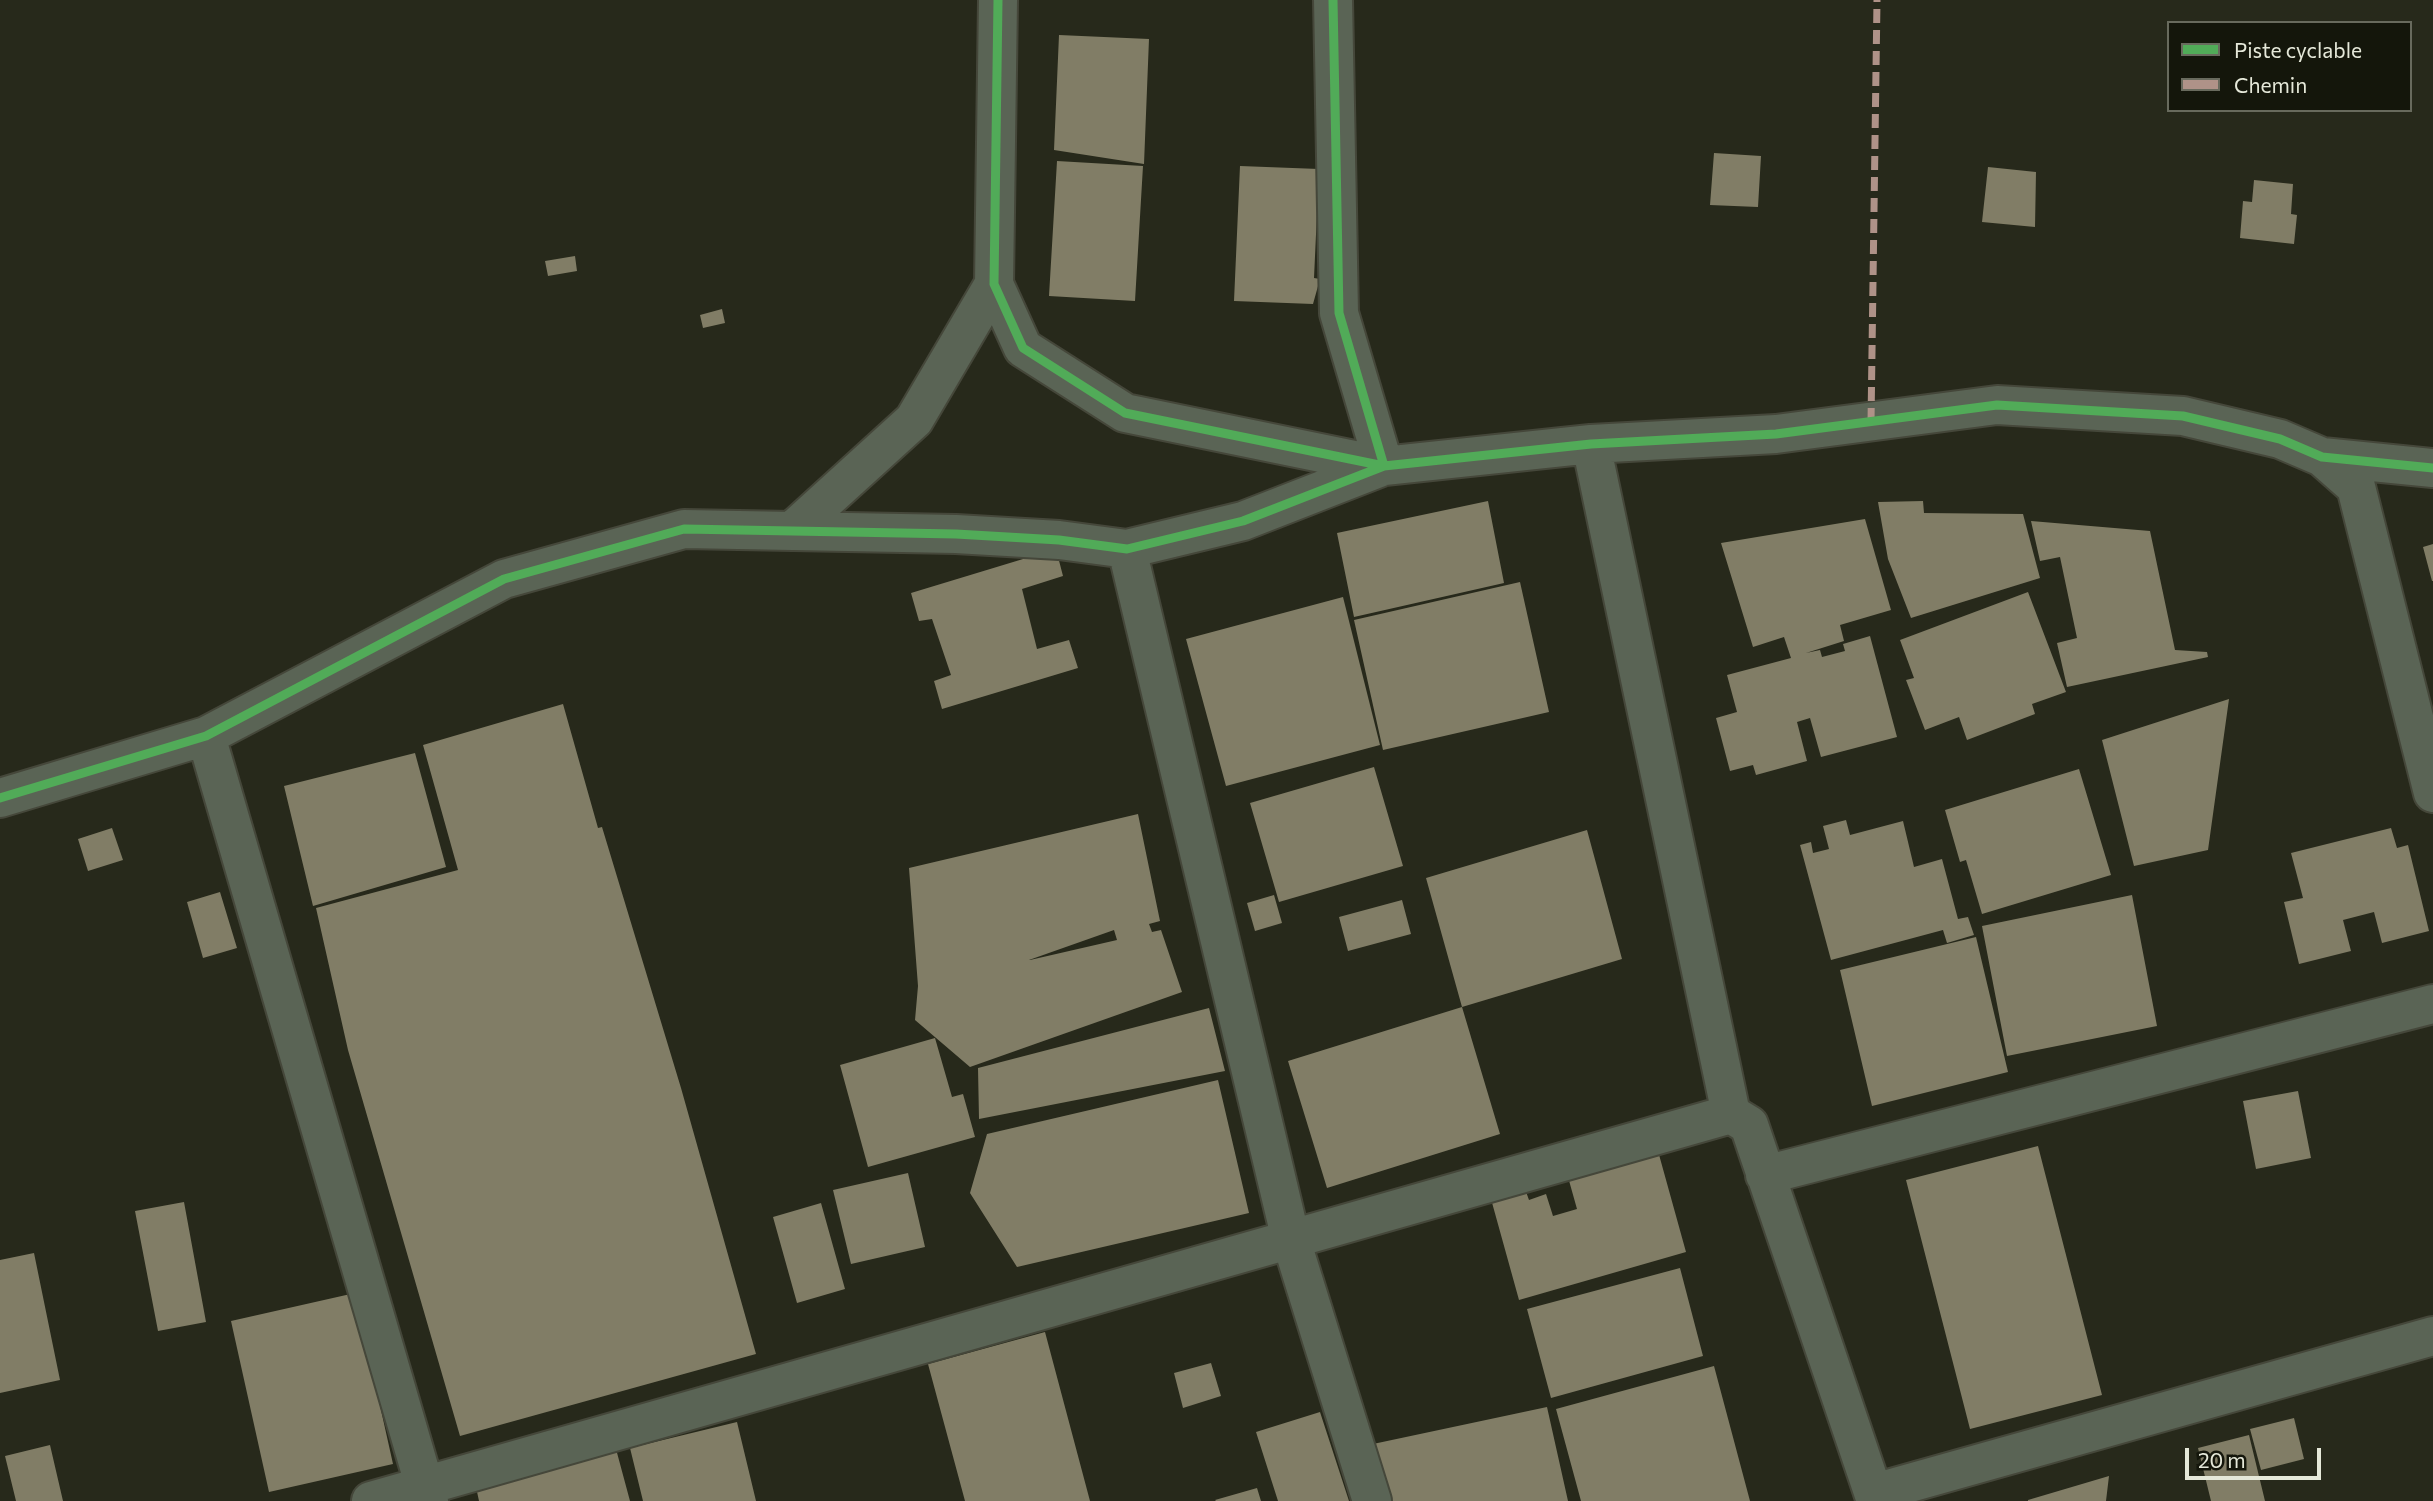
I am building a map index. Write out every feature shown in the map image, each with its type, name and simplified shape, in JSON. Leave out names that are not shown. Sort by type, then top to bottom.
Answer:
[{"type":"street","points":[[999,0],[994,284],[1023,348],[1125,413],[1384,466]]},
{"type":"street","points":[[1333,0],[1339,313],[1384,466]]},
{"type":"street","points":[[792,531],[914,420],[994,284]]},
{"type":"street","points":[[0,798],[206,736],[503,579],[684,529],[956,534],[1059,540],[1127,549],[1243,521],[1384,466],[1591,444],[1776,434],[1997,405],[2183,416],[2280,439],[2322,457],[2433,468]]},
{"type":"street","points":[[1591,444],[1731,1114],[1749,1125],[1875,1497],[2433,1336]]},
{"type":"street","points":[[2322,457],[2356,487],[2433,793]]},
{"type":"street","points":[[1127,549],[1291,1240],[1372,1501]]},
{"type":"street","points":[[206,736],[427,1493]]},
{"type":"street","points":[[1765,1175],[2433,1004]]},
{"type":"street","points":[[371,1501],[427,1493],[1731,1114]]},
{"type":"building","points":[[1059,35],[1149,39],[1144,164],[1054,150]]},
{"type":"building","points":[[1714,153],[1761,156],[1758,207],[1710,205]]},
{"type":"building","points":[[1057,161],[1143,166],[1135,301],[1049,296]]},
{"type":"building","points":[[1240,166],[1319,169],[1314,278],[1320,279],[1313,304],[1234,301]]},
{"type":"building","points":[[1988,167],[2036,172],[2035,227],[1982,222]]},
{"type":"building","points":[[2254,180],[2293,184],[2291,214],[2297,215],[2294,244],[2240,238],[2243,201],[2252,202]]},
{"type":"building","points":[[575,256],[577,271],[548,276],[545,261]]},
{"type":"building","points":[[722,309],[725,323],[703,328],[700,315]]},
{"type":"building","points":[[1488,501],[1504,583],[1354,617],[1337,533]]},
{"type":"building","points":[[1923,501],[1924,513],[2023,514],[2040,578],[1911,618],[1888,559],[1878,502]]},
{"type":"building","points":[[1865,519],[1891,610],[1840,625],[1844,641],[1806,653],[1820,650],[1822,657],[1845,651],[1843,644],[1870,636],[1897,737],[1821,757],[1810,718],[1797,722],[1807,761],[1756,775],[1753,765],[1730,771],[1716,718],[1737,712],[1727,675],[1791,658],[1784,637],[1753,647],[1721,543]]},
{"type":"building","points":[[2031,521],[2150,531],[2175,650],[2207,652],[2208,657],[2067,687],[2057,643],[2077,638],[2060,557],[2040,561]]},
{"type":"building","points":[[2433,544],[2433,581],[2432,581],[2423,547]]},
{"type":"building","points":[[1056,549],[1063,576],[1022,589],[1037,649],[1069,640],[1078,668],[942,709],[934,681],[951,675],[932,619],[919,621],[911,593]]},
{"type":"building","points":[[1520,582],[1549,712],[1383,750],[1354,620]]},
{"type":"building","points":[[2028,592],[2066,692],[2032,704],[2035,714],[1967,740],[1959,717],[1925,730],[1906,680],[1914,678],[1900,640]]},
{"type":"building","points":[[1343,597],[1380,745],[1226,786],[1186,639]]},
{"type":"building","points":[[2229,699],[2208,850],[2134,866],[2102,740]]},
{"type":"building","points":[[563,704],[598,828],[602,827],[681,1088],[756,1354],[460,1436],[348,1050],[316,908],[458,870],[423,745]]},
{"type":"building","points":[[415,753],[446,867],[313,906],[284,786]]},
{"type":"building","points":[[1374,767],[1403,866],[1279,902],[1250,803]]},
{"type":"building","points":[[2079,769],[2111,875],[1982,914],[1966,860],[1960,862],[1945,810]]},
{"type":"building","points":[[1138,814],[1160,921],[1149,924],[1152,932],[1161,930],[1182,992],[970,1067],[915,1020],[918,986],[909,868]],"holes":[[[1114,930],[1117,940],[1030,960],[1029,960]]]},
{"type":"building","points":[[1846,820],[1850,835],[1903,821],[1914,867],[1942,859],[1958,919],[1968,917],[1974,935],[1947,943],[1943,930],[1831,960],[1800,845],[1811,842],[1813,853],[1829,849],[1823,826]]},
{"type":"building","points":[[112,828],[123,860],[88,871],[78,839]]},
{"type":"building","points":[[2391,828],[2397,848],[2408,845],[2429,931],[2382,943],[2374,912],[2343,920],[2351,951],[2299,964],[2284,902],[2303,898],[2291,853]]},
{"type":"building","points":[[1587,830],[1622,959],[1462,1007],[1426,878]]},
{"type":"building","points":[[220,892],[237,948],[203,958],[187,902]]},
{"type":"building","points":[[1274,895],[1282,923],[1255,931],[1247,903]]},
{"type":"building","points":[[2132,895],[2157,1026],[2007,1056],[1982,926]]},
{"type":"building","points":[[1402,900],[1411,934],[1348,951],[1339,917]]},
{"type":"building","points":[[1976,937],[2008,1072],[1872,1106],[1840,970]]},
{"type":"building","points":[[1462,1007],[1500,1134],[1327,1188],[1288,1061]]},
{"type":"building","points":[[1209,1008],[1225,1071],[979,1119],[978,1068]]},
{"type":"building","points":[[935,1038],[952,1097],[963,1094],[975,1137],[868,1167],[840,1065]]},
{"type":"building","points":[[1218,1080],[1249,1213],[1017,1267],[970,1193],[987,1134]]},
{"type":"building","points":[[2298,1091],[2311,1158],[2256,1169],[2243,1101]]},
{"type":"building","points":[[2038,1146],[2102,1395],[1970,1429],[1906,1180]]},
{"type":"building","points":[[1658,1151],[1686,1252],[1519,1300],[1491,1199],[1525,1189],[1529,1200],[1546,1194],[1553,1216],[1577,1209],[1568,1177]]},
{"type":"building","points":[[908,1173],[925,1247],[851,1264],[833,1190]]},
{"type":"building","points":[[184,1202],[206,1322],[158,1331],[135,1211]]},
{"type":"building","points":[[821,1203],[845,1289],[797,1303],[773,1217]]},
{"type":"building","points":[[34,1253],[60,1380],[0,1393],[0,1260]]},
{"type":"building","points":[[1680,1268],[1703,1356],[1551,1398],[1527,1309]]},
{"type":"building","points":[[355,1293],[393,1464],[269,1492],[231,1321]]},
{"type":"building","points":[[1045,1332],[1090,1501],[965,1501],[928,1364]]},
{"type":"building","points":[[1211,1363],[1221,1396],[1183,1408],[1174,1373]]},
{"type":"building","points":[[1714,1366],[1750,1501],[1581,1501],[1556,1409]]},
{"type":"building","points":[[1547,1407],[1568,1501],[1385,1501],[1373,1444]]},
{"type":"building","points":[[1320,1412],[1349,1501],[1278,1501],[1256,1432]]},
{"type":"building","points":[[2294,1418],[2304,1459],[2261,1470],[2250,1429]]},
{"type":"building","points":[[737,1422],[756,1501],[643,1501],[630,1448]]},
{"type":"building","points":[[2249,1435],[2265,1501],[2211,1501],[2198,1448]]},
{"type":"building","points":[[50,1445],[63,1501],[16,1501],[5,1456]]},
{"type":"building","points":[[616,1449],[630,1501],[479,1501],[476,1487]]},
{"type":"building","points":[[2109,1476],[2106,1501],[2028,1501],[2028,1500]]},
{"type":"building","points":[[1257,1488],[1261,1501],[1215,1500]]},
{"type":"marked path","points":[[1871,422],[1877,0]]},
{"type":"cycle path","points":[[998,0],[994,284],[1023,348],[1125,413],[1384,466],[1591,444],[1776,434],[1997,405],[2183,416],[2280,439],[2322,457],[2433,468]]},
{"type":"cycle path","points":[[0,798],[206,736],[504,579],[684,529],[956,534],[1059,540],[1127,549],[1243,521],[1384,466],[1339,313],[1333,0]]}]
